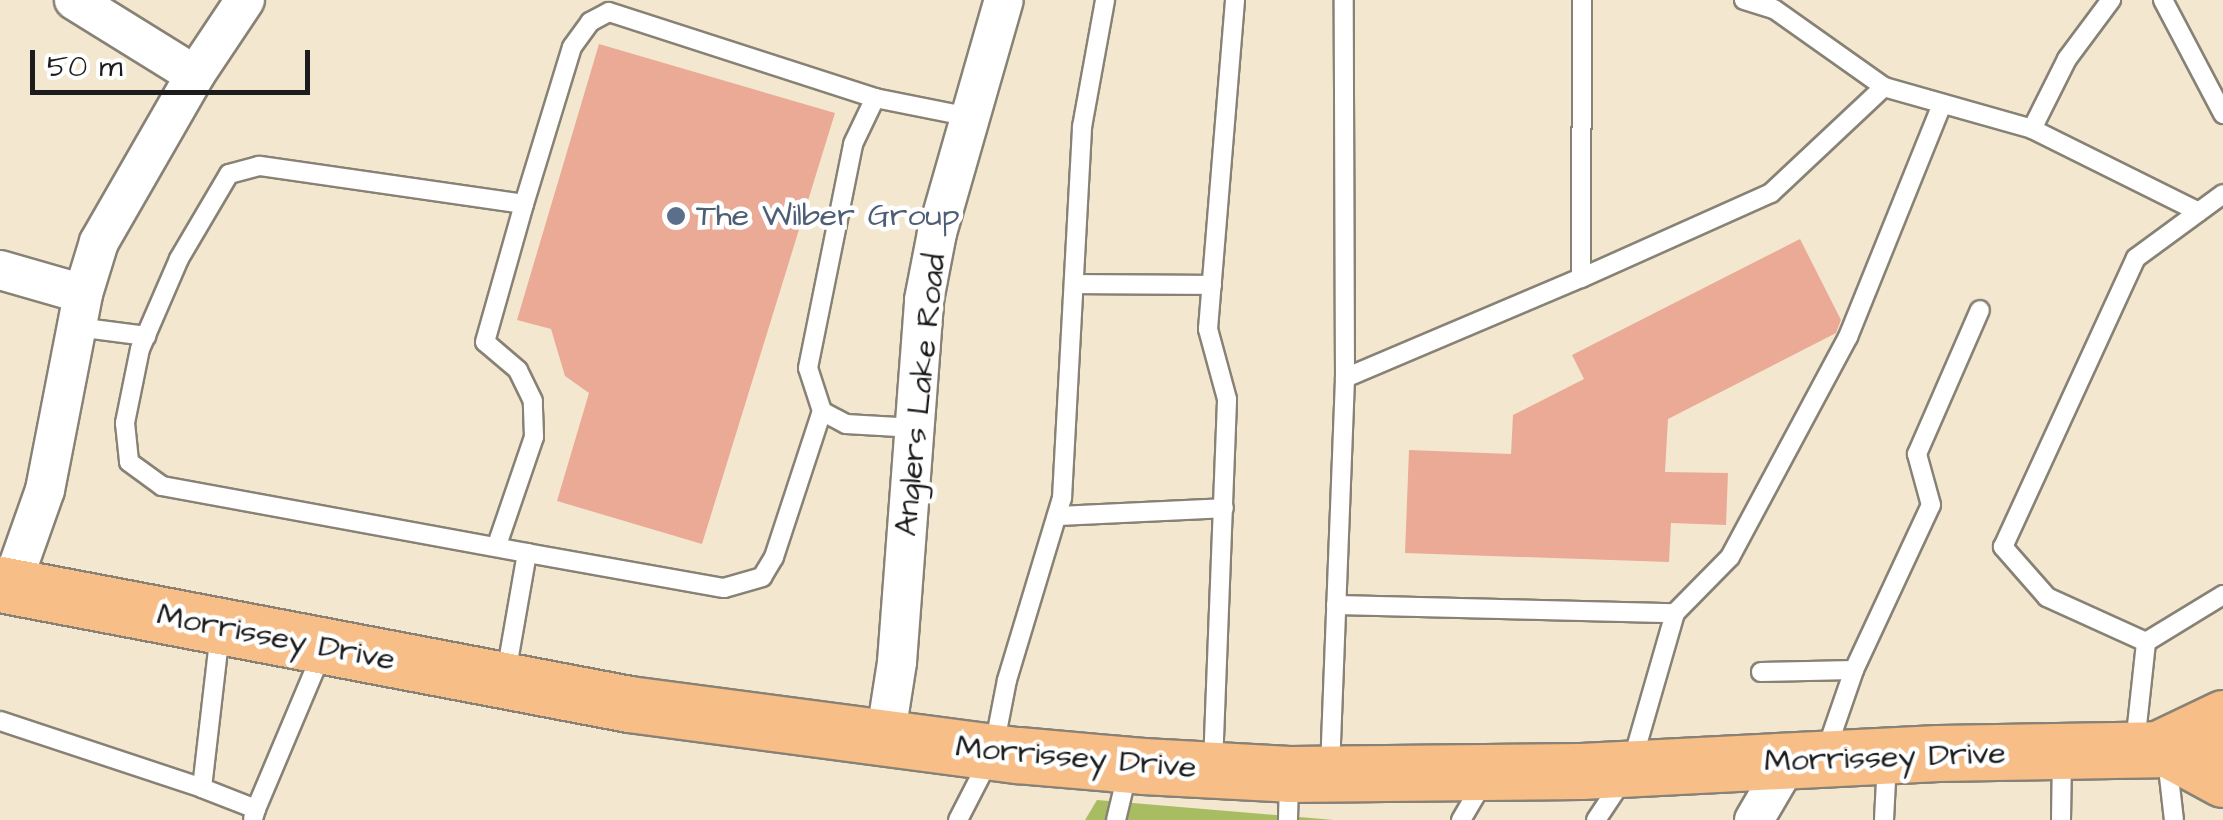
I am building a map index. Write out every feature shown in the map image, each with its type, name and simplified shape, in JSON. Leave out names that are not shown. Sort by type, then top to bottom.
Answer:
[{"type":"main road","name":"Morrissey Drive","points":[[5,586],[504,683],[993,752],[1213,770],[1302,790],[1489,772],[2150,749],[2223,718]]},
{"type":"main road","points":[[2150,749],[2223,779]]},
{"type":"street","points":[[74,0],[195,75]]},
{"type":"street","points":[[5,586],[45,490],[80,310],[99,242],[195,75],[245,0]]},
{"type":"street","name":"Anglers Lake Road","points":[[884,738],[897,662],[924,300],[938,233],[1004,0]]},
{"type":"street","points":[[0,270],[80,310]]},
{"type":"street","points":[[1754,820],[1806,762]]},
{"type":"lane","points":[[958,820],[993,752],[1006,680],[1062,498],[1082,127],[1105,0]]},
{"type":"lane","points":[[1213,770],[1227,400],[1208,330],[1235,0]]},
{"type":"lane","points":[[1302,790],[1336,604],[1345,378],[1344,0]]},
{"type":"lane","points":[[1581,278],[1582,0]]},
{"type":"lane","points":[[1744,0],[1774,9],[1884,87],[2032,128],[2199,212]]},
{"type":"lane","points":[[2032,128],[2067,59],[2111,0]]},
{"type":"lane","points":[[2163,0],[2223,114]]},
{"type":"lane","points":[[497,545],[534,437],[533,400],[518,370],[485,342],[572,48],[590,22],[609,12],[875,98],[970,117]]},
{"type":"lane","points":[[1345,378],[1771,193],[1884,87]]},
{"type":"lane","points":[[524,204],[258,166],[229,174],[179,259],[146,336],[125,423],[129,462],[162,486],[527,553],[724,588],[762,577],[774,558],[822,410],[808,368],[853,144],[875,98]]},
{"type":"lane","points":[[1596,820],[1630,770],[1675,613],[1730,557],[1848,337],[1942,104]]},
{"type":"lane","points":[[2146,642],[2047,596],[2003,547],[2136,258],[2223,194]]},
{"type":"lane","points":[[1075,284],[1212,286]]},
{"type":"lane","points":[[80,310],[146,336]]},
{"type":"lane","points":[[1806,762],[1854,670],[1931,504],[1917,454],[1980,310]]},
{"type":"lane","points":[[822,410],[846,424],[915,428]]},
{"type":"lane","points":[[1057,516],[1224,508]]},
{"type":"lane","points":[[504,683],[527,553]]},
{"type":"lane","points":[[2146,642],[2223,595]]},
{"type":"lane","points":[[1336,604],[1675,613]]},
{"type":"lane","points":[[202,788],[221,628]]},
{"type":"lane","points":[[2146,642],[2150,749],[2174,820]]},
{"type":"lane","points":[[0,721],[202,788],[254,815],[324,649]]},
{"type":"lane","points":[[1761,672],[1854,670]]},
{"type":"lane","points":[[2061,820],[2062,752]]},
{"type":"lane","points":[[1884,820],[1887,758]]},
{"type":"lane","points":[[1116,820],[1129,765]]},
{"type":"lane","points":[[1460,820],[1489,772]]},
{"type":"green space","points":[[1097,800],[1334,820],[1085,820]]},
{"type":"building","name":"The Wilber Group","points":[[599,44],[835,113],[702,544],[557,501],[589,393],[565,376],[551,329],[517,320]]},
{"type":"building","points":[[1800,239],[1841,320],[1836,333],[1668,419],[1665,472],[1728,473],[1726,525],[1671,523],[1669,562],[1405,553],[1409,450],[1511,454],[1513,415],[1584,379],[1572,355]]},
{"type":"place","name":"The Wilber Group","points":[[676,216]]}]
